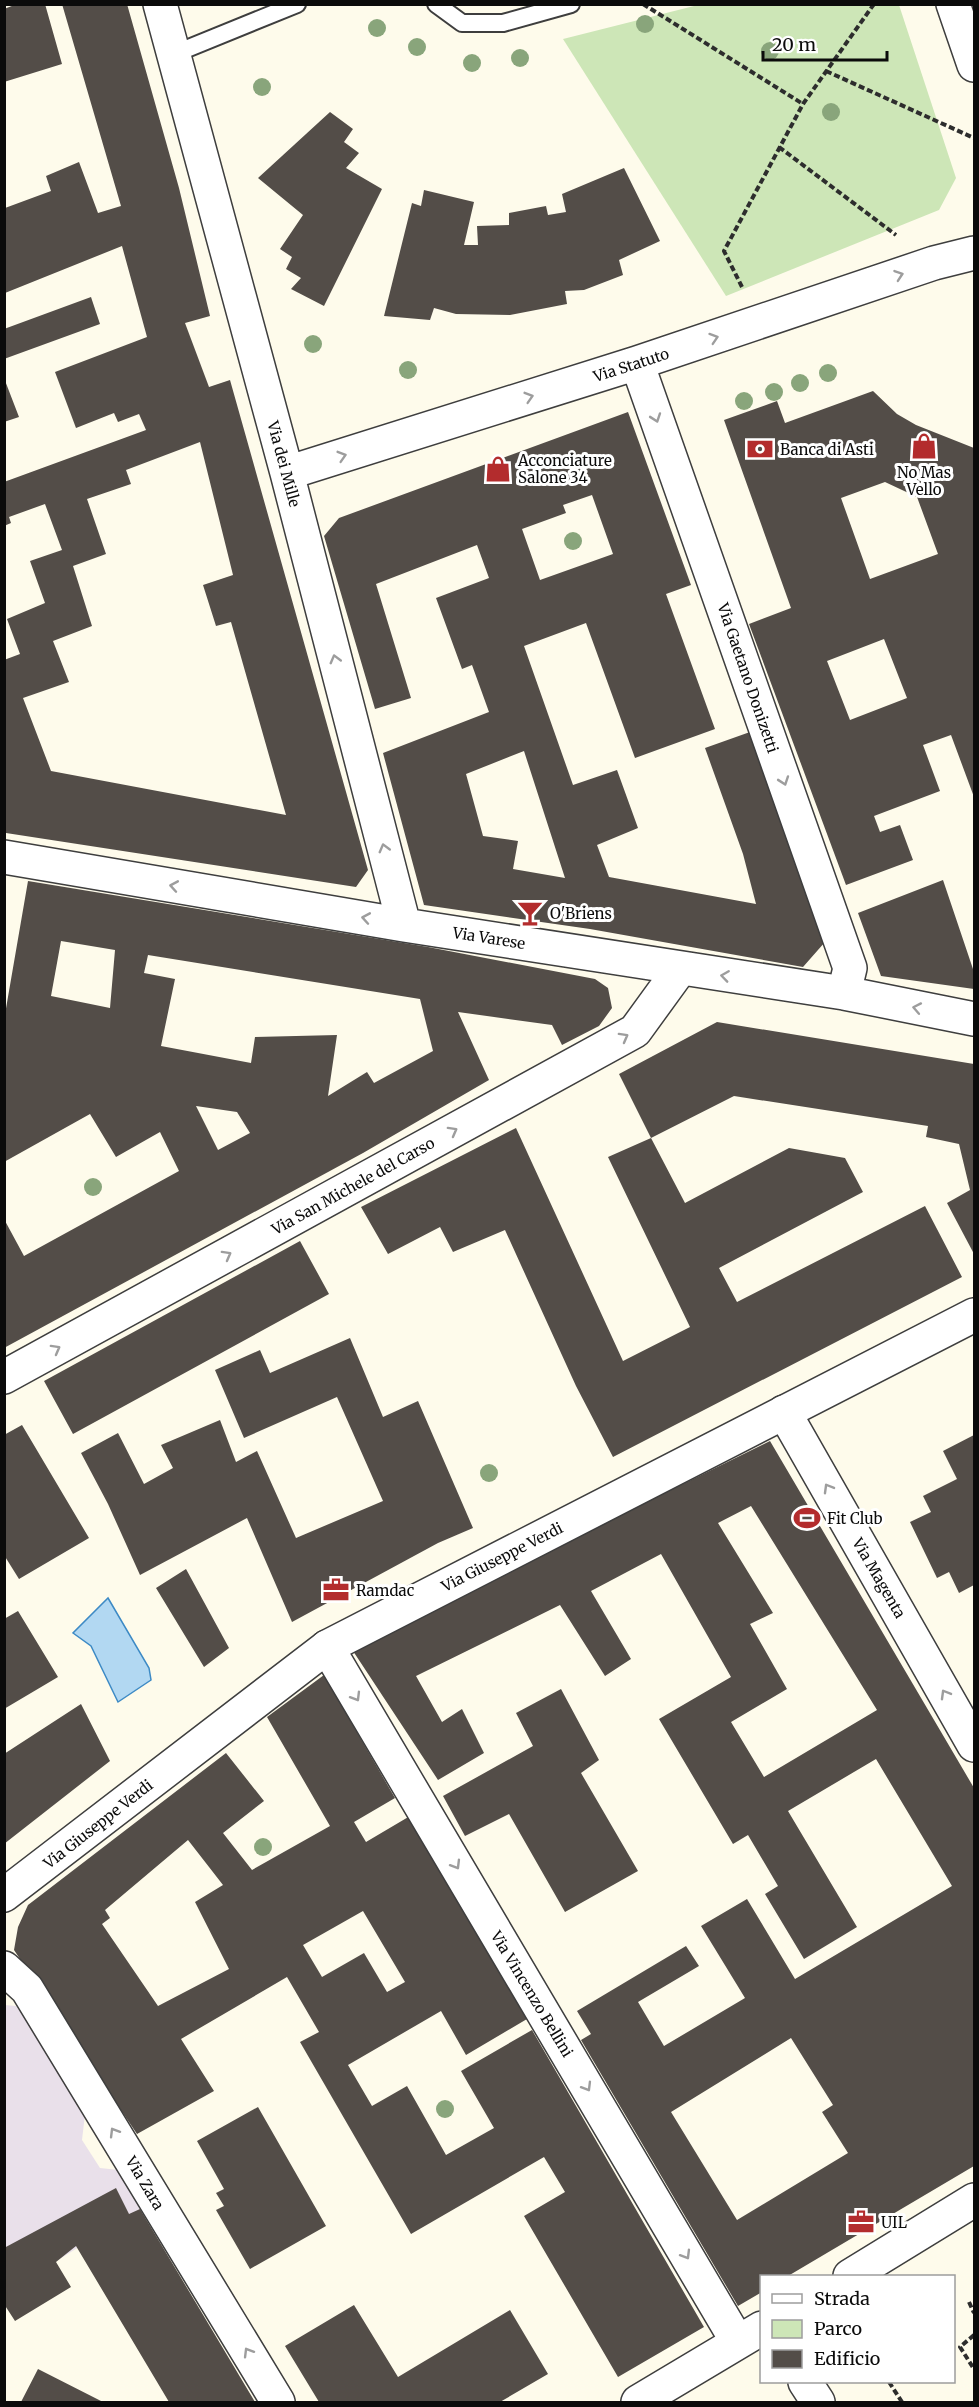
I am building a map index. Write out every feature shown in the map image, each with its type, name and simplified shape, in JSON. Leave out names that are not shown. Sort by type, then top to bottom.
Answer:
[{"type":"street","name":"Via dei Mille","points":[[160,4],[287,473],[404,924]]},
{"type":"street","points":[[952,4],[975,65]]},
{"type":"street","name":"Via Statuto","points":[[287,473],[637,363],[934,263],[975,254]]},
{"type":"street","name":"Via Gaetano Donizetti","points":[[637,363],[850,968],[843,993]]},
{"type":"street","name":"Via Varese","points":[[4,857],[680,969],[843,993],[975,1019]]},
{"type":"street","name":"Via San Michele del Carso","points":[[4,1377],[635,1031],[680,969]]},
{"type":"street","name":"Via Giuseppe Verdi","points":[[4,1895],[327,1647],[975,1315]]},
{"type":"street","name":"Via Magenta","points":[[784,1412],[975,1745]]},
{"type":"street","name":"Via Vincenzo Bellini","points":[[327,1647],[749,2335]]},
{"type":"street","name":"Via Zara","points":[[4,1968],[27,1989],[278,2403]]},
{"type":"street","points":[[853,2275],[975,2200]]},
{"type":"street","points":[[638,2403],[749,2335]]},
{"type":"street","points":[[806,2383],[818,2403]]},
{"type":"lane","points":[[174,54],[297,4]]},
{"type":"lane","points":[[436,4],[462,23],[503,22],[571,4]]},
{"type":"path","points":[[643,4],[803,104]]},
{"type":"path","points":[[761,322],[724,251],[803,104],[874,4]]},
{"type":"path","points":[[826,71],[975,138]]},
{"type":"path","points":[[779,147],[934,263]]},
{"type":"path","points":[[969,2302],[975,2313]]},
{"type":"path","points":[[975,2335],[960,2347],[975,2369]]},
{"type":"path","points":[[890,2383],[902,2403]]},
{"type":"shaded area","points":[[5,2005],[16,2006],[86,2106],[82,2140],[100,2168],[119,2170],[140,2209],[5,2293]]},
{"type":"green space","points":[[698,5],[899,5],[956,178],[939,210],[726,296],[563,39]]},
{"type":"water","points":[[108,1598],[149,1668],[151,1680],[118,1702],[91,1646],[73,1633]]},
{"type":"building","points":[[17,4],[45,4],[62,64],[4,82],[4,9]]},
{"type":"building","points":[[62,4],[127,4],[179,188],[210,316],[185,323],[209,387],[230,380],[368,870],[356,887],[6,833],[4,827],[4,660],[20,654],[7,619],[45,603],[30,561],[62,550],[45,504],[9,517],[11,523],[4,526],[4,482],[146,430],[139,414],[118,422],[114,413],[76,428],[55,372],[147,337],[122,246],[5,293],[5,208],[51,191],[46,176],[79,162],[98,213],[121,206]],"holes":[[[200,442],[233,575],[203,585],[216,626],[231,622],[286,815],[51,771],[23,698],[69,682],[53,641],[92,626],[73,566],[106,554],[87,499],[131,484],[126,470]]]},
{"type":"building","points":[[330,112],[353,129],[344,142],[359,153],[346,168],[382,189],[324,306],[291,289],[301,278],[286,269],[292,257],[280,249],[303,215],[258,178]]},
{"type":"building","points":[[624,168],[660,241],[619,260],[623,275],[584,290],[565,291],[567,304],[510,315],[456,314],[434,308],[430,320],[384,316],[412,203],[421,206],[424,190],[474,202],[464,245],[478,245],[477,226],[509,225],[509,213],[546,206],[548,215],[566,212],[562,194]]},
{"type":"building","points":[[91,297],[100,324],[4,359],[4,329]]},
{"type":"building","points":[[4,378],[19,417],[4,422]]},
{"type":"building","points":[[873,391],[897,414],[916,425],[974,448],[974,797],[951,735],[923,745],[940,791],[874,816],[880,832],[900,825],[913,860],[846,885],[749,624],[791,608],[724,420],[777,401],[785,423]],"holes":[[[885,482],[917,497],[938,554],[870,579],[841,498]],[[884,639],[907,698],[850,720],[827,661]]]},
{"type":"building","points":[[628,412],[691,585],[666,594],[715,729],[635,758],[586,623],[524,646],[573,785],[617,770],[638,828],[597,845],[609,877],[756,904],[743,854],[705,748],[750,732],[825,942],[803,967],[590,929],[424,905],[383,753],[489,712],[472,665],[462,669],[436,598],[489,578],[477,545],[376,584],[411,698],[375,709],[324,536],[339,518]],"holes":[[[592,495],[613,554],[540,580],[522,529],[566,513],[563,505]],[[524,751],[565,878],[513,869],[518,841],[483,836],[466,774]]]},
{"type":"building","points":[[943,880],[974,972],[974,989],[881,976],[858,913]]},
{"type":"building","points":[[28,881],[428,947],[595,979],[608,988],[612,1008],[599,1026],[562,1045],[552,1025],[458,1012],[489,1080],[363,1153],[4,1348],[4,1219],[24,1256],[179,1171],[160,1132],[116,1157],[90,1114],[4,1162],[4,1020]],"holes":[[[61,941],[115,950],[110,1008],[51,996]],[[148,955],[420,999],[433,1051],[374,1083],[367,1072],[328,1096],[337,1035],[255,1037],[251,1063],[161,1046],[175,979],[144,973]],[[196,1106],[237,1112],[250,1133],[218,1150]]]},
{"type":"building","points":[[717,1022],[974,1064],[974,1254],[947,1203],[970,1190],[959,1144],[926,1137],[928,1126],[734,1096],[651,1138],[619,1074]]},
{"type":"building","points":[[516,1128],[623,1361],[690,1327],[608,1157],[651,1138],[685,1203],[789,1148],[845,1158],[863,1192],[719,1268],[737,1302],[925,1206],[962,1277],[613,1457],[576,1386],[505,1230],[453,1252],[440,1227],[388,1254],[361,1207]]},
{"type":"building","points":[[300,1241],[329,1294],[73,1434],[44,1381]]},
{"type":"building","points":[[350,1338],[383,1417],[418,1401],[473,1528],[438,1543],[292,1622],[247,1518],[140,1575],[108,1504],[81,1453],[118,1433],[144,1484],[173,1468],[161,1445],[220,1420],[236,1462],[257,1451],[296,1538],[383,1501],[337,1397],[244,1438],[215,1370],[260,1350],[270,1373]]},
{"type":"building","points":[[22,1425],[89,1538],[19,1579],[4,1555],[4,1435]]},
{"type":"building","points":[[974,1435],[974,1585],[959,1593],[949,1572],[937,1578],[910,1522],[931,1512],[923,1496],[957,1479],[943,1451]]},
{"type":"building","points":[[770,1441],[974,1788],[974,2166],[790,2275],[760,2275],[760,2293],[738,2306],[581,2040],[591,2034],[577,2011],[686,1946],[699,1966],[638,2002],[664,2046],[745,1998],[701,1926],[747,1899],[795,1979],[952,1886],[876,1759],[788,1811],[857,1927],[804,1959],[765,1894],[778,1886],[748,1835],[733,1844],[659,1719],[731,1677],[661,1554],[591,1591],[631,1659],[605,1676],[560,1605],[416,1676],[442,1722],[462,1709],[484,1753],[438,1780],[353,1651],[563,1543]],"holes":[[[751,1506],[877,1710],[764,1777],[731,1722],[787,1689],[750,1624],[773,1613],[718,1523]],[[791,2038],[833,2105],[822,2112],[848,2153],[737,2220],[671,2112]]]},
{"type":"building","points":[[186,1569],[229,1648],[204,1667],[156,1588]]},
{"type":"building","points":[[18,1611],[58,1677],[4,1709],[4,1619]]},
{"type":"building","points":[[324,1675],[395,1798],[354,1822],[366,1842],[410,1816],[527,2019],[466,2055],[441,2011],[348,2065],[372,2106],[407,2086],[446,2155],[494,2128],[461,2071],[532,2030],[704,2327],[618,2377],[524,2216],[565,2192],[544,2157],[411,2234],[300,2042],[319,2032],[287,1977],[181,2039],[214,2091],[137,2134],[14,1950],[18,1927],[28,1905],[226,1753],[264,1801],[223,1833],[252,1870],[330,1826],[267,1717]],"holes":[[[188,1840],[223,1885],[195,1902],[229,1969],[158,2006],[102,1924],[110,1918],[105,1910]],[[363,1911],[405,1982],[387,1992],[364,1953],[322,1977],[303,1945]]]},
{"type":"building","points":[[561,1689],[599,1760],[581,1773],[638,1871],[565,1912],[509,1814],[465,1836],[443,1796],[533,1746],[516,1713]]},
{"type":"building","points":[[81,1704],[110,1761],[4,1844],[4,1754]]},
{"type":"building","points":[[258,2107],[326,2226],[250,2269],[216,2210],[224,2206],[216,2193],[224,2189],[197,2141]]},
{"type":"building","points":[[116,2188],[129,2214],[140,2209],[255,2402],[169,2402],[76,2246],[56,2262],[71,2287],[15,2321],[4,2304],[4,2248]]},
{"type":"building","points":[[354,2305],[398,2377],[510,2310],[548,2374],[500,2402],[319,2402],[285,2346]]},
{"type":"building","points":[[38,2369],[103,2402],[21,2402]]},
{"type":"place","name":"No Mas Vello","points":[[924,446]]},
{"type":"place","name":"Banca di Asti","points":[[760,449]]},
{"type":"place","name":"Acconciature Salone 34","points":[[498,469]]},
{"type":"place","name":"O'Briens","points":[[530,913]]},
{"type":"place","name":"Fit Club","points":[[807,1518]]},
{"type":"place","name":"Ramdac","points":[[336,1590]]},
{"type":"place","name":"UIL","points":[[861,2222]]}]
